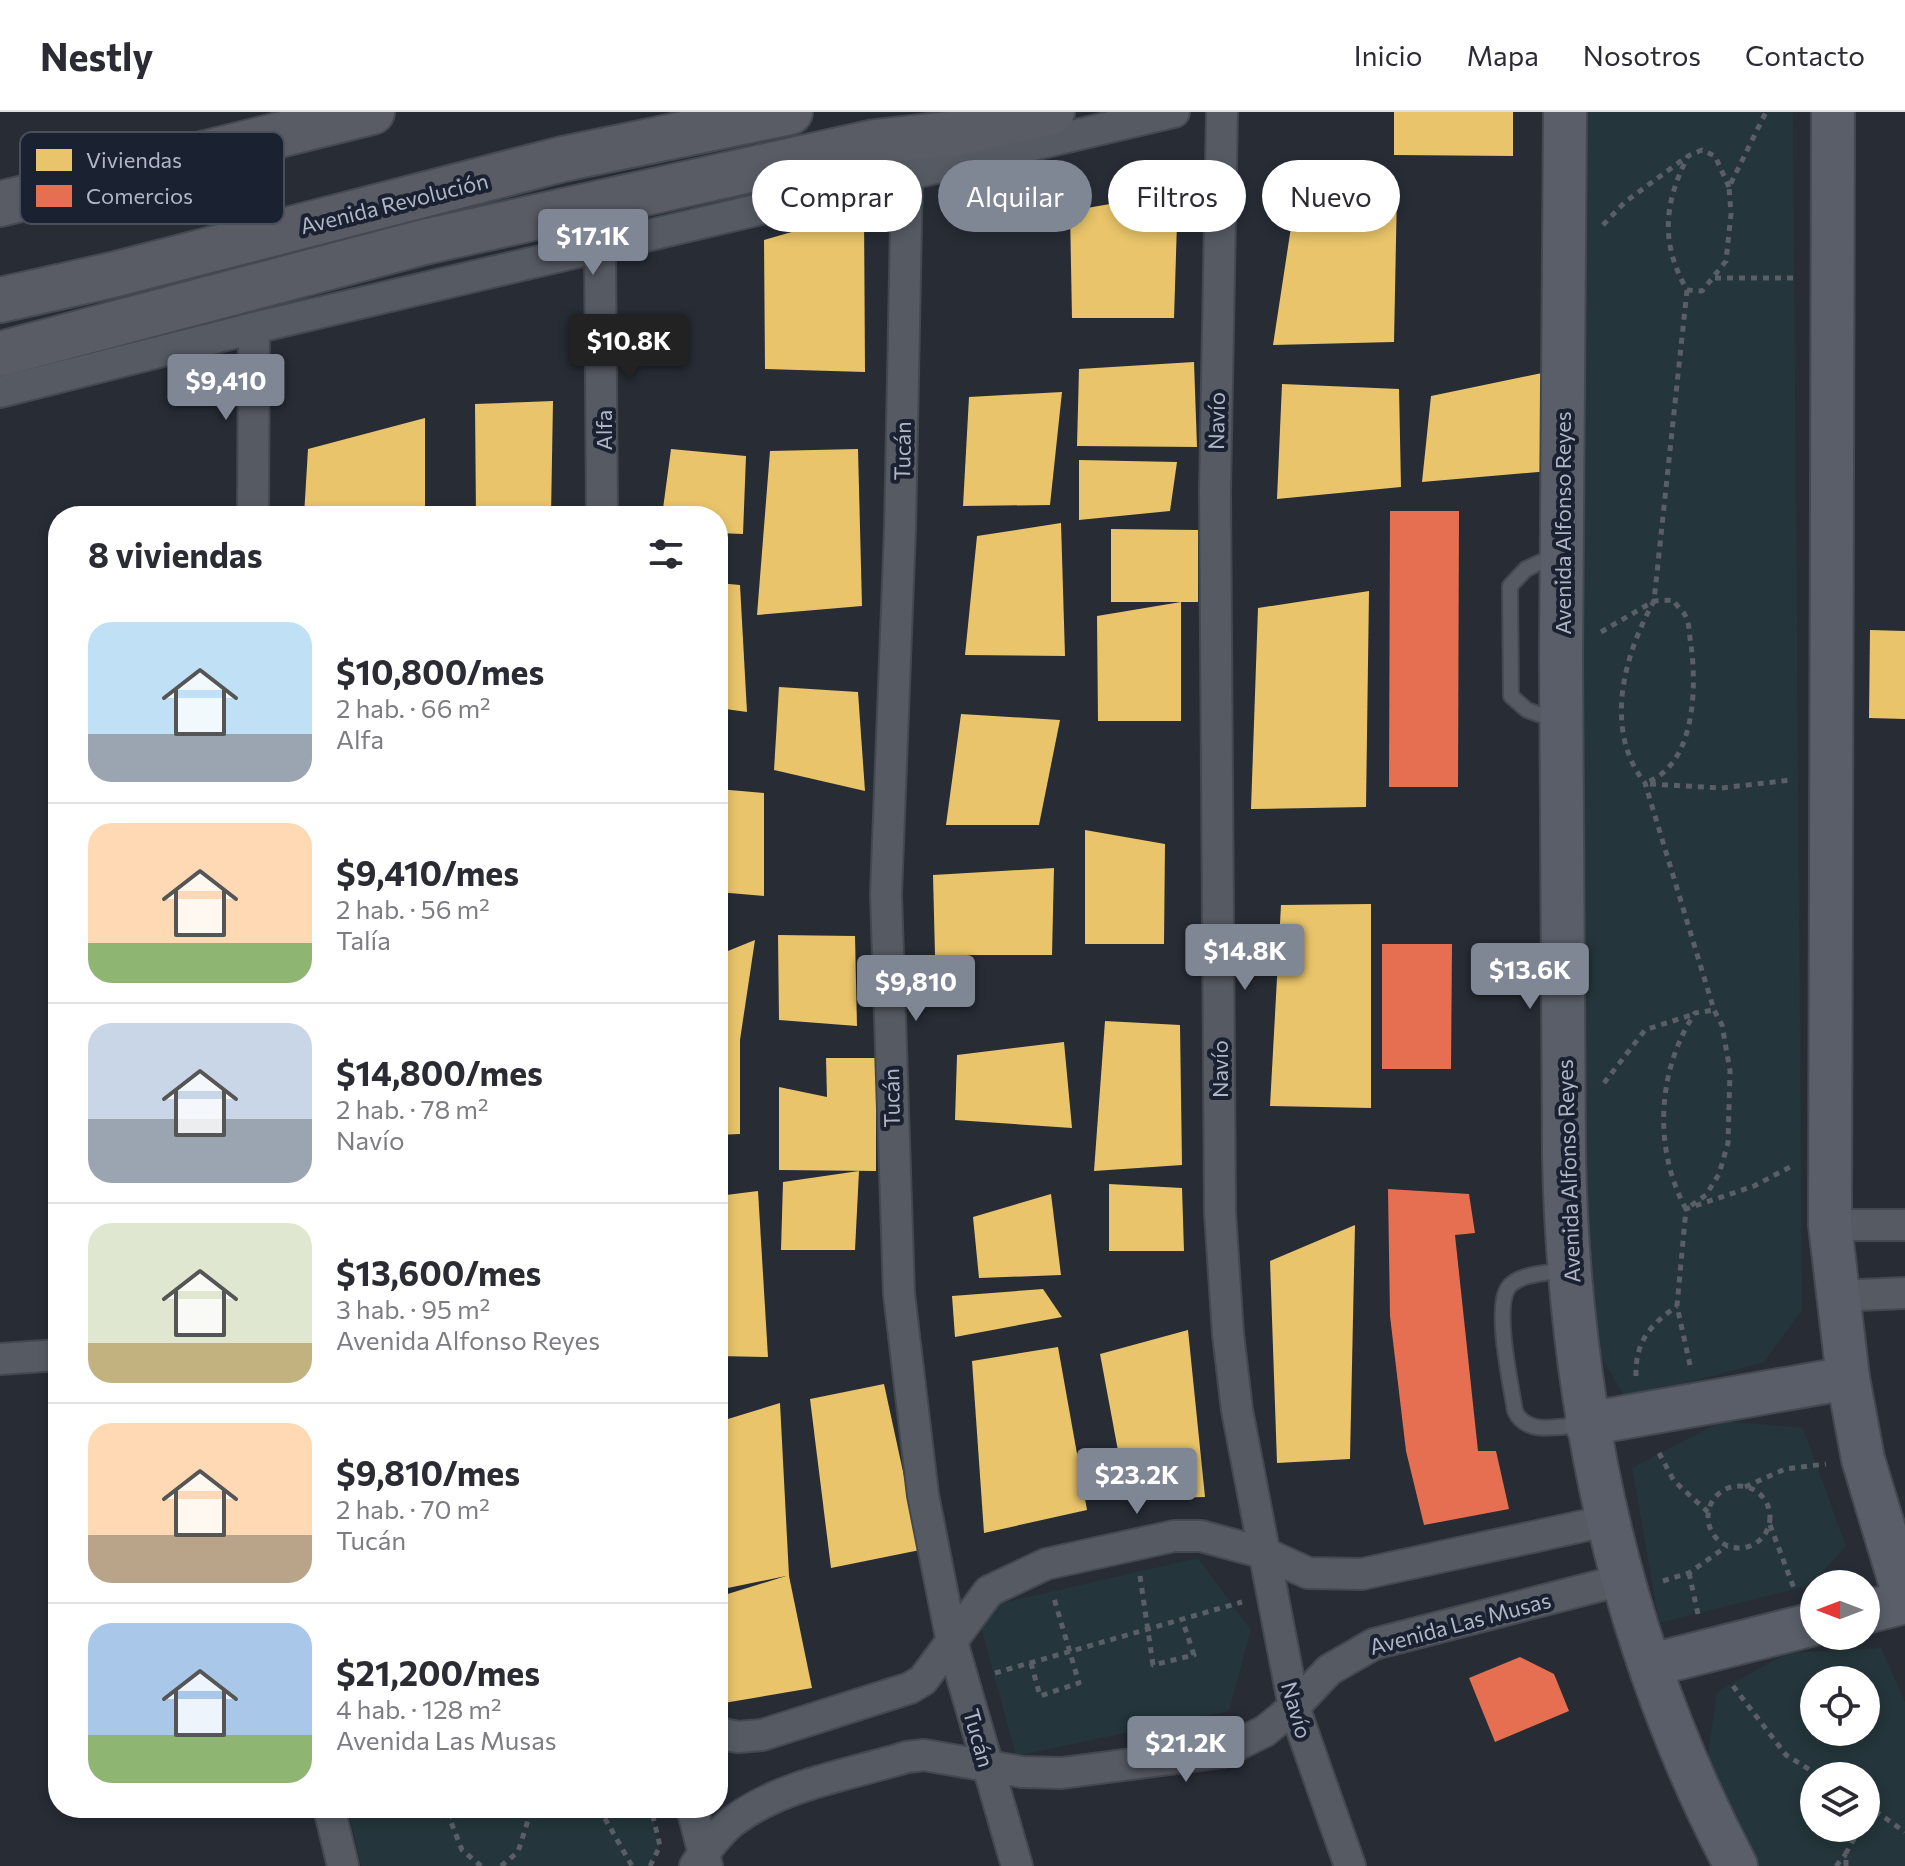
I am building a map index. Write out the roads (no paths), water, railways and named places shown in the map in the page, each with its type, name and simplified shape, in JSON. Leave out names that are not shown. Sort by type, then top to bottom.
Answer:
[{"type":"main road","points":[[284,134],[372,112]]},
{"type":"main road","name":"Avenida Revolución","points":[[0,300],[112,275],[563,159],[790,112]]},
{"type":"main road","points":[[875,142],[960,112]]},
{"type":"main road","points":[[0,354],[424,242],[875,142],[958,133],[1052,112]]},
{"type":"main road","name":"Avenida Alfonso Reyes","points":[[1565,112],[1561,657],[1564,1156],[1569,1269],[1586,1424],[1606,1521],[1624,1586],[1688,1765],[1736,1866]]},
{"type":"main road","points":[[1833,112],[1830,1225],[1848,1378],[1863,1459],[1905,1600],[1880,1608]]},
{"type":"main road","points":[[0,204],[20,199]]},
{"type":"main road","points":[[1586,1424],[1848,1378]]},
{"type":"main road","points":[[1651,1665],[1800,1627]]},
{"type":"street","points":[[922,170],[1174,112]]},
{"type":"street","name":"Navío","points":[[1222,112],[1215,490],[1220,1213],[1237,1410],[1271,1594],[1294,1707],[1350,1866]]},
{"type":"street","points":[[0,392],[254,328],[752,210]]},
{"type":"street","name":"Tucán","points":[[906,232],[900,529],[886,894],[892,1164],[899,1294],[923,1495],[952,1642],[1017,1866]]},
{"type":"street","name":"Alfa","points":[[600,247],[602,506]]},
{"type":"street","points":[[253,506],[254,328]]},
{"type":"street","points":[[1830,1225],[1905,1225]]},
{"type":"street","points":[[1837,1296],[1905,1293]]},
{"type":"street","points":[[0,1359],[48,1356]]},
{"type":"street","points":[[728,1735],[762,1735],[892,1696],[923,1680],[989,1591],[1046,1564],[1134,1544],[1201,1536],[1264,1553],[1308,1573],[1362,1574],[1606,1521]]},
{"type":"street","name":"Avenida Las Musas","points":[[702,1862],[734,1820],[795,1791],[907,1757],[924,1755],[986,1767],[1062,1773],[1223,1752],[1247,1743],[1294,1707],[1329,1670],[1374,1644],[1624,1586]]},
{"type":"street","points":[[331,1818],[343,1866]]},
{"type":"street","points":[[694,1818],[702,1862]]},
{"type":"lane","points":[[1562,552],[1526,569],[1510,586],[1511,696],[1527,710],[1562,722]]},
{"type":"lane","points":[[1569,1269],[1520,1278],[1508,1288],[1502,1309],[1515,1411],[1520,1422],[1530,1427],[1586,1424]]}]
